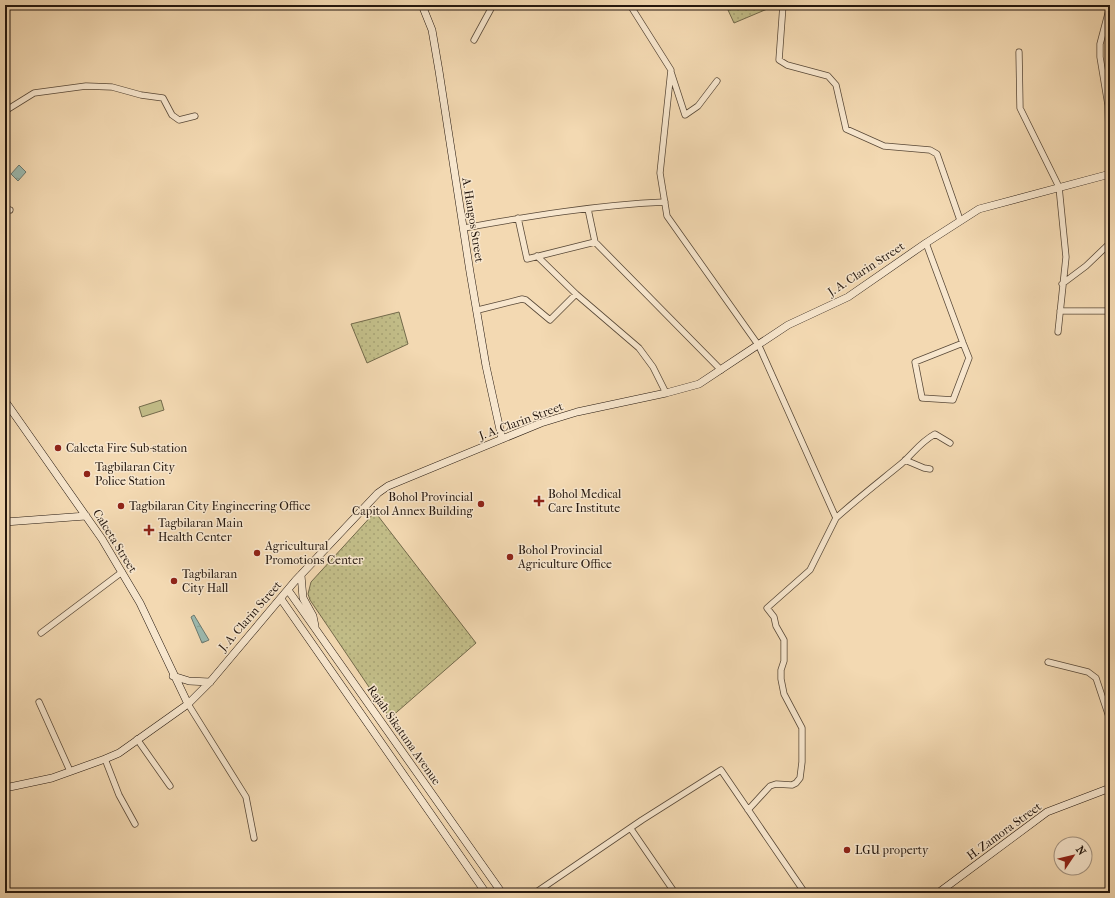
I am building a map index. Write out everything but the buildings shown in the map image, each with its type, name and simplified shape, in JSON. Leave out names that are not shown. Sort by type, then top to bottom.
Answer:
[{"type":"main road","name":"A. Hangos Street","points":[[422,5],[430,24],[439,71],[486,366],[502,439]]},
{"type":"main road","name":"J. A. Clarin Street","points":[[5,788],[29,784],[105,760],[119,753],[188,704],[210,682],[226,661],[281,599],[300,575],[378,493],[388,486],[421,471],[541,423],[577,412],[666,393],[699,384],[759,346],[788,325],[848,297],[960,220],[979,209],[1110,174]]},
{"type":"main road","name":"Calceta Street","points":[[5,401],[86,516],[122,572],[140,603],[173,676],[188,704]]},
{"type":"main road","points":[[5,522],[86,516]]},
{"type":"main road","points":[[300,575],[303,598],[313,616],[315,628]]},
{"type":"main road","name":"Rajah Sikatuna Avenue","points":[[288,590],[502,893]]},
{"type":"main road","points":[[281,599],[486,893]]},
{"type":"main road","points":[[173,676],[189,681],[210,682]]},
{"type":"main road","points":[[371,728],[380,720]]},
{"type":"main road","name":"H. Zamora Street","points":[[941,892],[1047,812],[1110,788]]},
{"type":"street","points":[[474,40],[493,5]]},
{"type":"street","points":[[630,5],[670,70],[685,115],[698,106],[717,81]]},
{"type":"street","points":[[783,5],[779,60],[787,65],[828,76],[836,85],[846,129],[884,146],[930,150],[937,154],[960,220]]},
{"type":"street","points":[[1110,6],[1100,44],[1100,57],[1108,105],[1110,174]]},
{"type":"street","points":[[1019,52],[1020,108],[1059,187],[1066,258],[1058,332]]},
{"type":"street","points":[[670,70],[660,173],[667,216],[759,346],[836,518]]},
{"type":"street","points":[[5,111],[34,92],[100,86],[112,87],[141,95],[163,98],[172,114],[179,120],[195,116]]},
{"type":"street","points":[[464,228],[518,218],[629,204],[665,202]]},
{"type":"street","points":[[588,209],[594,242],[721,370]]},
{"type":"street","points":[[518,218],[526,259],[594,242]]},
{"type":"street","points":[[926,243],[969,358],[953,400],[922,398],[915,362],[963,343]]},
{"type":"street","points":[[1062,284],[1086,266],[1110,243]]},
{"type":"street","points":[[537,256],[576,294],[639,348],[653,367],[666,393]]},
{"type":"street","points":[[478,310],[522,299],[526,300],[550,320],[576,294]]},
{"type":"street","points":[[1060,310],[1110,311]]},
{"type":"street","points":[[748,810],[770,786],[776,784],[792,785],[796,782],[800,778],[802,762],[802,728],[784,694],[781,679],[781,670],[784,661],[784,640],[776,626],[774,617],[767,608],[810,570],[836,518],[905,460],[917,446],[936,434],[950,443]]},
{"type":"street","points":[[905,460],[930,469]]},
{"type":"street","points":[[41,633],[122,572]]},
{"type":"street","points":[[1048,662],[1088,672],[1096,678],[1110,720]]},
{"type":"street","points":[[39,702],[70,771]]},
{"type":"street","points":[[188,704],[246,797],[254,838]]},
{"type":"street","points":[[137,740],[170,786]]},
{"type":"street","points":[[105,760],[119,795],[135,824]]},
{"type":"street","points":[[535,893],[721,770],[805,893]]},
{"type":"street","points":[[631,829],[675,893]]},
{"type":"shaded area","points":[[738,5],[770,5],[772,7],[734,23],[728,10]]},
{"type":"shaded area","points":[[399,312],[408,344],[367,363],[351,324]]},
{"type":"shaded area","points":[[161,400],[164,410],[142,417],[139,407]]},
{"type":"shaded area","points":[[375,512],[476,643],[390,718],[310,600],[308,594],[311,582]]},
{"type":"water","points":[[19,165],[26,172],[18,181],[11,174]]},
{"type":"water","points":[[194,615],[209,640],[202,643],[191,617]]},
{"type":"place","name":"Calceta Fire Sub-station","points":[[58,448]]},
{"type":"place","name":"Tagbilaran City Police Station","points":[[87,474]]},
{"type":"place","name":"Bohol Medical Care Institute","points":[[539,501]]},
{"type":"place","name":"Bohol Provincial Capitol Annex Building","points":[[481,504]]},
{"type":"place","name":"Tagbilaran City Engineering Office","points":[[121,506]]},
{"type":"place","name":"Tagbilaran Main Health Center","points":[[149,530]]},
{"type":"place","name":"Agricultural Promotions Center","points":[[257,553]]},
{"type":"place","name":"Bohol Provincial Agriculture Office","points":[[510,557]]},
{"type":"place","name":"Tagbilaran City Hall","points":[[174,581]]},
{"type":"place","name":"LGU property","points":[[847,850]]}]
